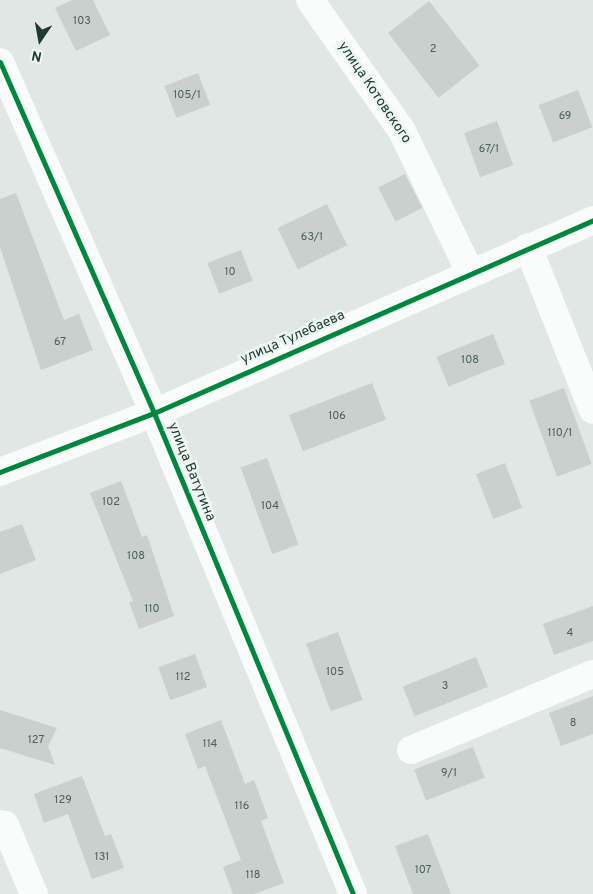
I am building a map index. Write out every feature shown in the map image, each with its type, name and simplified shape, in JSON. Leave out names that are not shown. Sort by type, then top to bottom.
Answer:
[{"type":"street","name":"улица Котовского","points":[[310,0],[402,131],[470,272]]},
{"type":"street","name":"улица Ватутина","points":[[0,62],[154,413],[353,894]]},
{"type":"street","name":"улица Тулебаева","points":[[0,472],[154,413],[470,272],[593,220]]},
{"type":"street","points":[[528,247],[593,410]]},
{"type":"street","points":[[411,750],[593,674]]},
{"type":"street","points":[[0,824],[5,826],[34,894]]},
{"type":"building","points":[[72,0],[93,0],[110,35],[76,51],[55,8]]},
{"type":"building","points":[[429,1],[479,66],[439,98],[388,33]]},
{"type":"building","points":[[198,73],[210,105],[177,118],[164,86]]},
{"type":"building","points":[[578,90],[592,127],[553,142],[539,105]]},
{"type":"building","points":[[497,121],[513,165],[480,177],[464,133]]},
{"type":"building","points":[[405,174],[422,208],[396,221],[378,188]]},
{"type":"building","points":[[16,193],[64,320],[79,314],[93,350],[41,370],[0,247],[0,199]]},
{"type":"building","points":[[327,204],[347,245],[298,269],[278,228]]},
{"type":"building","points":[[241,250],[253,281],[219,294],[207,263]]},
{"type":"building","points":[[493,334],[505,364],[448,387],[436,357]]},
{"type":"building","points":[[372,383],[386,419],[303,451],[289,415]]},
{"type":"building","points":[[564,388],[592,464],[557,477],[529,401]]},
{"type":"building","points":[[267,458],[298,544],[272,554],[241,468]]},
{"type":"building","points":[[505,463],[522,508],[493,519],[476,474]]},
{"type":"building","points":[[121,481],[142,537],[147,535],[174,616],[139,629],[129,602],[133,601],[90,493]]},
{"type":"building","points":[[22,524],[36,560],[0,574],[0,532]]},
{"type":"building","points":[[593,606],[593,641],[554,655],[543,624]]},
{"type":"building","points":[[338,632],[363,700],[331,711],[306,644]]},
{"type":"building","points":[[195,654],[207,687],[170,700],[158,667]]},
{"type":"building","points":[[476,657],[488,687],[415,716],[403,687]]},
{"type":"building","points":[[593,696],[593,734],[561,746],[549,713]]},
{"type":"building","points":[[0,710],[57,728],[48,746],[55,765],[0,748]]},
{"type":"building","points":[[221,720],[245,784],[254,780],[268,818],[261,821],[284,883],[254,894],[233,894],[223,867],[241,860],[205,766],[198,769],[185,734]]},
{"type":"building","points":[[473,747],[485,778],[426,800],[414,770]]},
{"type":"building","points":[[82,776],[105,836],[111,834],[124,868],[92,879],[68,814],[44,823],[34,794]]},
{"type":"building","points":[[428,834],[451,894],[413,894],[395,846]]},
{"type":"cycle path","points":[[0,62],[154,413],[353,894]]},
{"type":"cycle path","points":[[0,472],[154,413],[593,220]]}]
